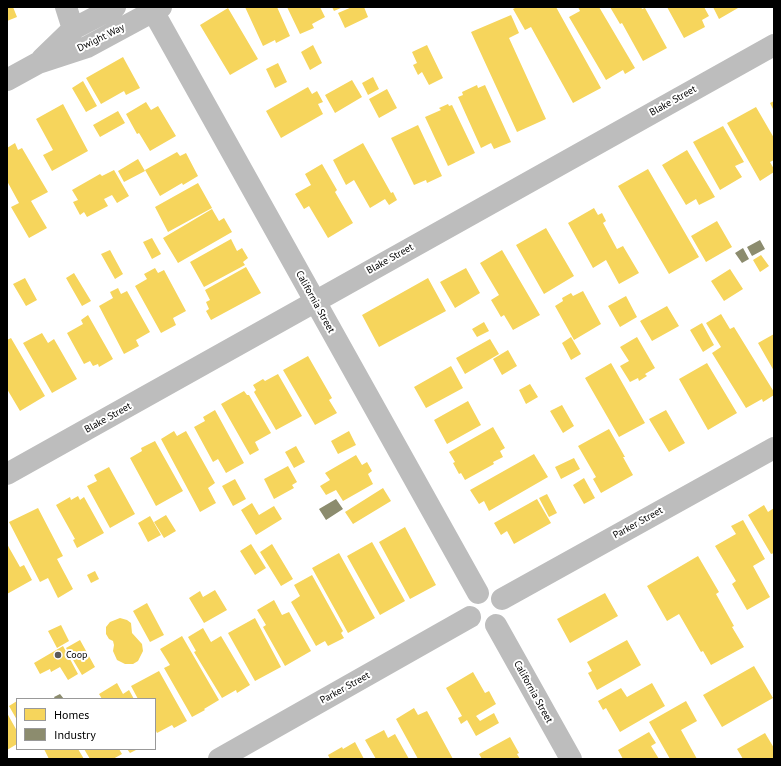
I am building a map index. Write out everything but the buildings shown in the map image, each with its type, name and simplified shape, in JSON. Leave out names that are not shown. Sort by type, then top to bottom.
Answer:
[{"type":"street","points":[[66,7],[74,30]]},
{"type":"street","name":"Dwight Way","points":[[38,63],[74,30],[115,7]]},
{"type":"street","name":"Dwight Way","points":[[7,80],[38,63],[87,47],[157,9]]},
{"type":"street","name":"California Street","points":[[157,9],[315,302],[478,593]]},
{"type":"street","name":"Blake Street","points":[[7,474],[774,45]]},
{"type":"street","name":"Parker Street","points":[[502,599],[774,448]]},
{"type":"street","points":[[482,591],[491,591],[502,599],[504,605],[504,616],[496,625],[488,627],[480,626],[470,618],[468,608],[469,604],[478,593],[482,591]]},
{"type":"street","name":"Parker Street","points":[[219,759],[470,618]]},
{"type":"street","name":"California Street","points":[[496,625],[571,759]]},
{"type":"place","name":"Coop","points":[[58,655]]}]
